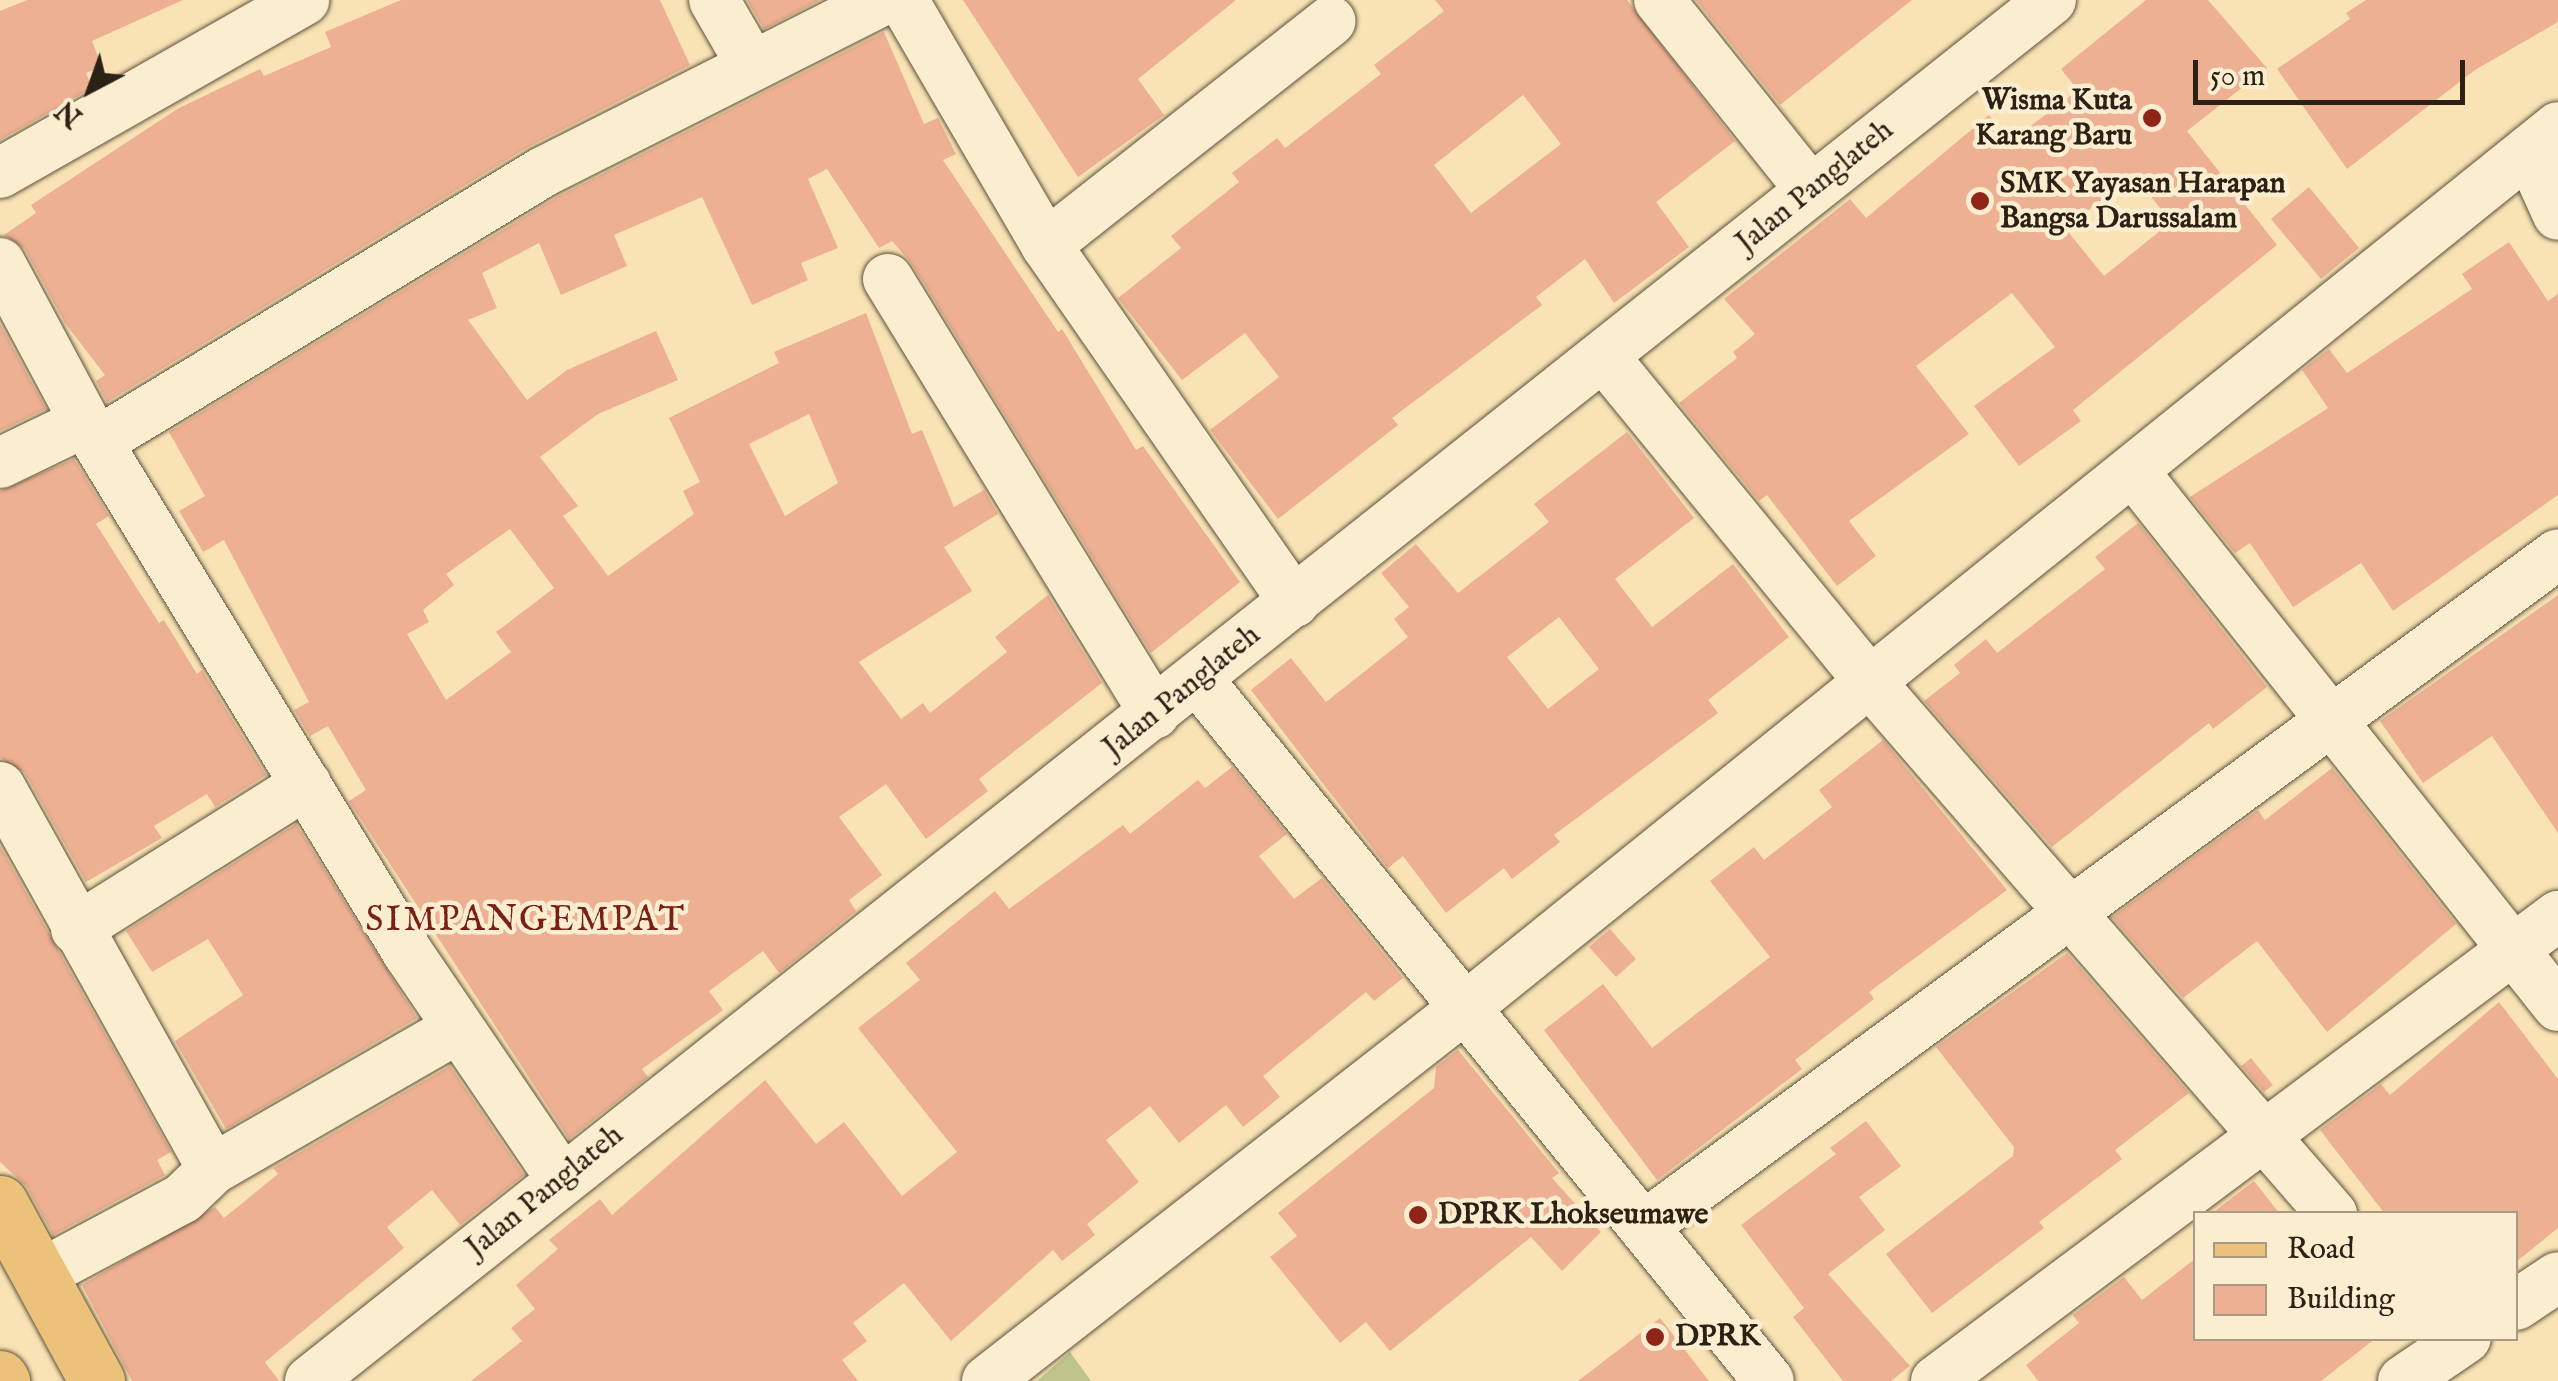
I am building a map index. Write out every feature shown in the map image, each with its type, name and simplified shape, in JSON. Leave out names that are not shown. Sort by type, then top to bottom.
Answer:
[{"type":"main road","points":[[0,1203],[97,1381]]},
{"type":"street","points":[[714,0],[752,66]]},
{"type":"street","points":[[0,463],[92,432],[544,172],[884,0]]},
{"type":"street","points":[[903,0],[1046,245],[1294,602]]},
{"type":"street","points":[[1658,0],[1810,189]]},
{"type":"street","name":"Jalan Panglateh","points":[[310,1381],[561,1178],[1198,680],[2047,1]]},
{"type":"street","points":[[0,173],[279,6]]},
{"type":"street","points":[[1046,245],[1334,7]]},
{"type":"street","points":[[987,1381],[1466,1007],[2544,139],[2558,215]]},
{"type":"street","points":[[0,262],[92,432],[456,1029],[561,1178]]},
{"type":"street","points":[[888,278],[1155,714]]},
{"type":"street","points":[[1604,357],[1870,682],[2329,1211]]},
{"type":"street","points":[[2133,470],[2326,720],[2558,1006]]},
{"type":"street","points":[[1644,1226],[2326,720],[2558,554]]},
{"type":"street","points":[[1198,680],[1769,1381]]},
{"type":"street","points":[[76,929],[306,784]]},
{"type":"street","points":[[0,788],[213,1168]]},
{"type":"street","points":[[1936,1381],[2262,1132],[2558,916]]},
{"type":"street","points":[[39,1274],[184,1198],[213,1168],[456,1029]]},
{"type":"street","points":[[2518,1305],[2558,1277]]},
{"type":"street","points":[[2403,1381],[2452,1342]]},
{"type":"green space","points":[[1070,1352],[1091,1381],[1037,1381]]},
{"type":"building","points":[[27,0],[183,0],[92,41],[102,67],[86,73],[92,88],[0,140],[0,11]]},
{"type":"building","points":[[401,0],[660,0],[690,65],[528,147],[107,402],[96,381],[105,375],[65,323],[25,249],[4,235],[36,213],[31,205],[179,108],[260,69],[264,76],[331,47],[325,32]]},
{"type":"building","points":[[747,0],[820,0],[764,29]]},
{"type":"building","points":[[963,0],[1236,0],[1138,79],[1164,115],[1078,177]]},
{"type":"building","points":[[1435,0],[1627,0],[1735,141],[1656,202],[1689,247],[1614,303],[1585,259],[1536,297],[1542,305],[1392,418],[1398,425],[1278,519],[1210,430],[1279,377],[1245,333],[1182,380],[1118,298],[1181,248],[1171,236],[1239,182],[1232,173],[1277,138],[1285,148],[1381,74],[1374,65],[1444,11]],"holes":[[[1523,95],[1561,144],[1471,213],[1434,165]]]},
{"type":"building","points":[[1696,0],[1912,0],[1780,105]]},
{"type":"building","points":[[2146,0],[2208,0],[2267,68],[2187,131],[2277,245],[2073,410],[2081,421],[2019,466],[1974,406],[2055,347],[2012,293],[1916,366],[1969,434],[1849,521],[1876,556],[1837,586],[1767,495],[1759,501],[1679,403],[1737,358],[1733,352],[1755,334],[1724,299],[1850,199],[1866,218],[1989,115],[2011,141],[2078,90],[2061,69]],"holes":[[[2134,175],[2171,222],[2104,276],[2065,228]]]},
{"type":"building","points":[[2366,0],[2558,0],[2558,22],[2475,70],[2347,169],[2277,69],[2350,19],[2346,13]]},
{"type":"building","points":[[884,32],[924,124],[938,118],[956,154],[943,160],[1058,332],[1062,329],[1136,450],[1143,446],[1240,582],[1151,653],[912,264],[892,241],[879,248],[827,169],[808,179],[838,248],[801,263],[808,280],[752,305],[702,197],[614,235],[627,266],[561,295],[539,243],[482,273],[497,308],[468,320],[527,400],[567,370],[656,331],[678,380],[598,414],[540,457],[578,506],[563,516],[608,576],[694,514],[683,491],[700,482],[669,418],[779,363],[774,352],[866,313],[912,434],[922,430],[954,507],[984,490],[998,514],[944,547],[972,591],[859,662],[901,719],[923,703],[930,713],[1007,652],[995,637],[1048,595],[1102,683],[979,779],[988,791],[926,839],[886,784],[839,817],[882,875],[849,900],[856,911],[779,973],[763,951],[709,991],[723,1010],[642,1069],[648,1077],[569,1139],[349,801],[366,790],[328,726],[310,736],[294,710],[309,702],[224,540],[203,552],[179,511],[205,496],[169,432],[557,197]],"holes":[[[809,414],[838,483],[785,516],[749,444]],[[510,529],[554,588],[496,632],[511,652],[446,700],[407,634],[429,622],[423,610],[454,585],[446,574]]]},
{"type":"building","points":[[2309,187],[2359,248],[2321,279],[2271,219]]},
{"type":"building","points":[[2509,242],[2548,301],[2558,294],[2558,495],[2393,611],[2361,563],[2293,607],[2250,543],[2235,553],[2190,497],[2328,408],[2302,370],[2329,349],[2347,373],[2472,289],[2462,274]]},
{"type":"building","points":[[0,324],[46,409],[0,431]]},
{"type":"building","points":[[1627,432],[1694,518],[1615,579],[1652,627],[1733,564],[1789,637],[1708,700],[1718,713],[1554,835],[1560,842],[1512,879],[1504,868],[1446,913],[1403,856],[1388,868],[1251,690],[1291,658],[1326,702],[1408,637],[1394,619],[1409,607],[1381,573],[1416,544],[1458,593],[1549,522],[1534,504]],"holes":[[[1559,617],[1599,669],[1548,709],[1507,657]]]},
{"type":"building","points":[[74,459],[109,516],[96,524],[159,623],[164,620],[197,674],[202,670],[266,775],[215,807],[207,794],[154,826],[162,838],[86,882],[25,773],[0,758],[0,491]]},
{"type":"building","points":[[2138,523],[2267,687],[2213,729],[2209,723],[2052,847],[1924,701],[1960,673],[1954,665],[1986,639],[1997,653],[2105,569],[2095,557]]},
{"type":"building","points":[[2558,595],[2558,833],[2492,736],[2423,783],[2380,721]]},
{"type":"building","points":[[1883,740],[2007,890],[1869,992],[1874,999],[1795,1060],[1802,1069],[1657,1180],[1544,1030],[1603,984],[1652,1048],[1770,957],[1710,881],[1754,847],[1764,860],[1832,807],[1819,790]]},
{"type":"building","points":[[1232,767],[1287,834],[1259,856],[1294,899],[1322,878],[1403,978],[1374,1001],[1366,992],[1263,1076],[1280,1097],[1243,1127],[1226,1105],[1179,1143],[1150,1106],[1106,1140],[1139,1182],[1087,1224],[1095,1235],[1062,1261],[1053,1250],[951,1341],[904,1283],[853,1323],[867,1341],[842,1360],[858,1381],[471,1381],[522,1341],[511,1328],[535,1309],[516,1285],[558,1249],[549,1240],[600,1199],[612,1215],[765,1080],[816,1144],[844,1122],[902,1196],[957,1152],[858,1028],[920,980],[906,963],[995,891],[1009,909],[1123,825],[1130,834],[1198,780],[1205,788]]},
{"type":"building","points":[[2332,768],[2456,924],[2327,1032],[2257,941],[2183,998],[2112,917],[2258,810],[2265,820]]},
{"type":"building","points":[[296,824],[417,1018],[226,1129],[175,1041],[243,995],[208,939],[152,972],[126,931]]},
{"type":"building","points":[[0,846],[171,1152],[157,1160],[165,1175],[53,1235],[27,1187],[0,1162]]},
{"type":"building","points":[[1610,929],[1636,959],[1616,977],[1589,947]]},
{"type":"building","points":[[2067,953],[2189,1093],[2115,1150],[2122,1159],[2039,1222],[2044,1228],[1932,1313],[1886,1254],[2013,1156],[2014,1147],[1936,1047]]},
{"type":"building","points":[[2499,1002],[2558,1079],[2558,1228],[2518,1260],[2518,1211],[2383,1211],[2320,1130],[2381,1084],[2390,1095]]},
{"type":"building","name":"DPRK Lhokseumawe","points":[[1458,1050],[1559,1173],[1552,1178],[1601,1232],[1562,1271],[1531,1237],[1390,1351],[1366,1322],[1340,1343],[1270,1257],[1297,1236],[1278,1213],[1434,1088],[1436,1067]]},
{"type":"building","points":[[2251,1058],[2273,1085],[2264,1092],[2241,1066]]},
{"type":"building","points":[[450,1066],[524,1175],[460,1225],[432,1190],[387,1227],[404,1248],[265,1362],[279,1381],[132,1381],[82,1285],[215,1207],[224,1218],[278,1174],[273,1168]]},
{"type":"building","points":[[1866,1121],[1901,1166],[1859,1197],[1885,1230],[1828,1274],[1910,1366],[1891,1381],[1843,1381],[1793,1317],[1804,1308],[1741,1225],[1836,1154],[1830,1148]]},
{"type":"building","points":[[2254,1181],[2278,1211],[2215,1211]]},
{"type":"building","points":[[2193,1260],[2193,1341],[2372,1341],[2321,1381],[2038,1381],[2026,1365],[2079,1323],[2073,1315],[2124,1277],[2142,1300]]},
{"type":"building","name":"DPRK","points":[[1660,1318],[1709,1381],[1578,1381]]},
{"type":"place","name":"Wisma Kuta Karang Baru","points":[[2152,118]]},
{"type":"place","name":"SMK Yayasan Harapan Bangsa Darussalam","points":[[1980,201]]},
{"type":"place","name":"DPRK Lhokseumawe","points":[[1418,1215]]},
{"type":"place","name":"DPRK","points":[[1655,1337]]},
{"type":"district","name":"SIMPANGEMPAT","points":[[526,921]]}]
